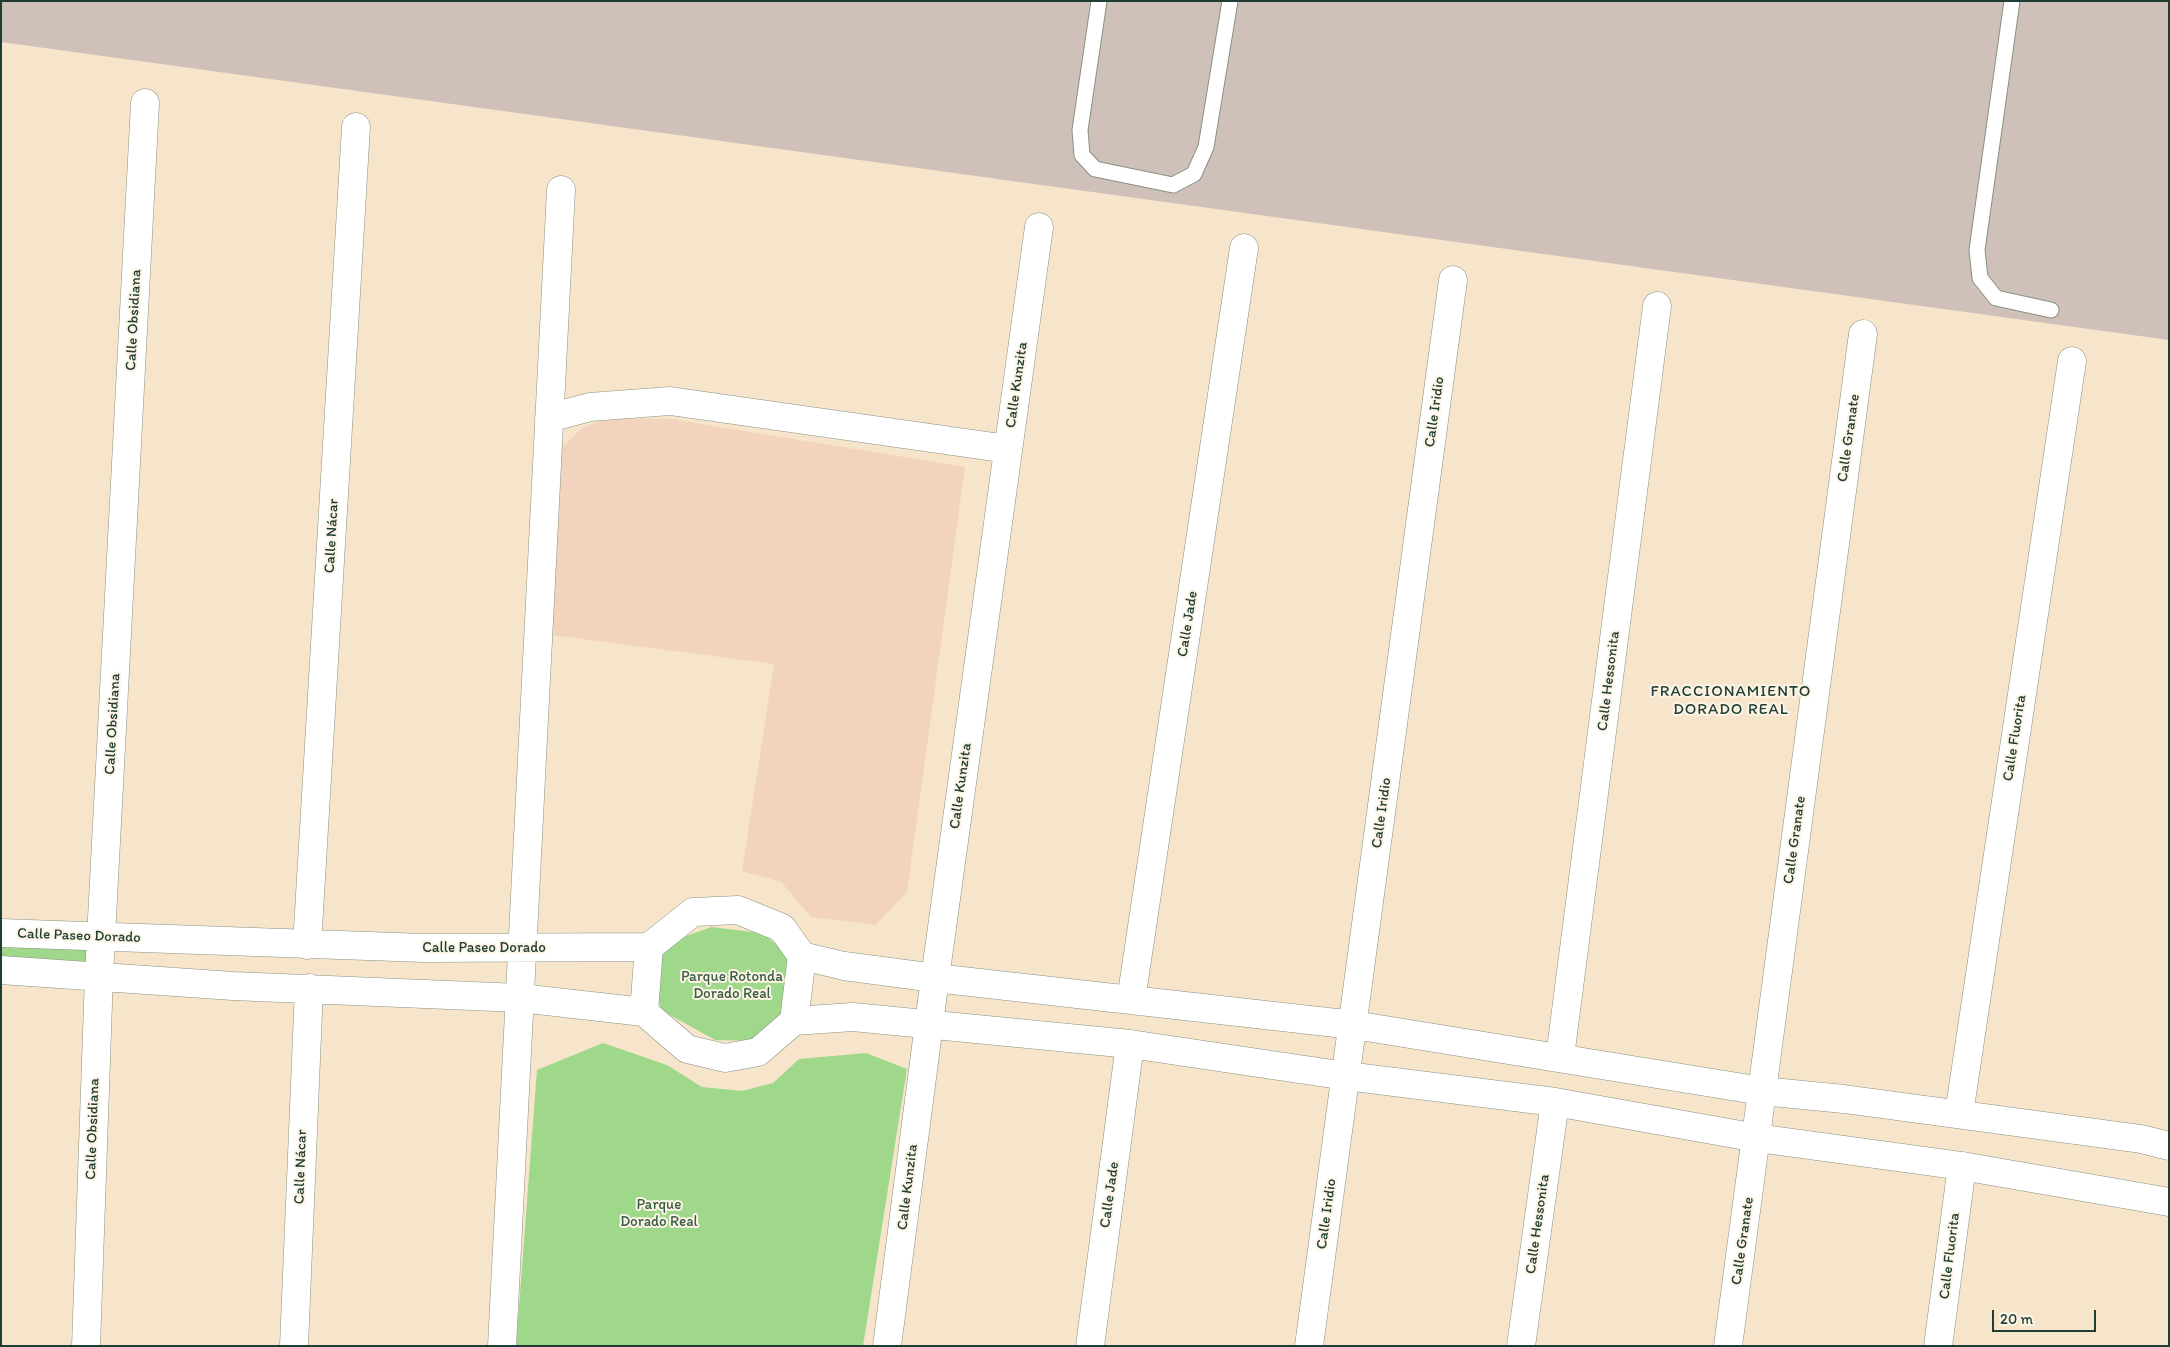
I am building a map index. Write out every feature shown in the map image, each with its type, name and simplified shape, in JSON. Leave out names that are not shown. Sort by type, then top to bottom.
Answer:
[{"type":"street","name":"Calle Obsidiana","points":[[86,1346],[98,975],[102,938],[145,103]]},
{"type":"street","name":"Calle Nácar","points":[[307,945],[356,127]]},
{"type":"street","points":[[502,1346],[561,190]]},
{"type":"street","name":"Calle Kunzita","points":[[887,1346],[935,978],[1039,227]]},
{"type":"street","name":"Calle Jade","points":[[1131,1000],[1244,248]]},
{"type":"street","name":"Calle Iridio","points":[[1309,1346],[1354,1025],[1453,280]]},
{"type":"street","name":"Calle Hessonita","points":[[1560,1057],[1658,306]]},
{"type":"street","name":"Calle Granate","points":[[1728,1346],[1863,334]]},
{"type":"street","name":"Calle Fluorita","points":[[1959,1114],[2072,362]]},
{"type":"street","points":[[549,418],[590,407],[670,401],[1008,449]]},
{"type":"street","points":[[644,1012],[650,947],[693,912],[738,910],[782,928],[802,956],[844,966],[1354,1025],[1762,1091],[1844,1099],[1959,1114],[2141,1139],[2169,1146]]},
{"type":"street","name":"Calle Paseo Dorado","points":[[1,933],[307,945],[523,949],[650,947]]},
{"type":"street","points":[[794,1021],[802,956]]},
{"type":"street","points":[[1,970],[98,975],[233,986],[520,998],[644,1012],[687,1048],[725,1058],[758,1052],[794,1021],[853,1017],[1130,1044],[1346,1076],[1554,1102],[1757,1138],[1962,1166],[2169,1202]]},
{"type":"street","name":"Calle Nácar","points":[[294,1346],[309,988]]},
{"type":"street","name":"Calle Jade","points":[[1090,1346],[1130,1044]]},
{"type":"street","name":"Calle Hessonita","points":[[1521,1346],[1554,1102]]},
{"type":"street","name":"Calle Fluorita","points":[[1938,1346],[1962,1166]]},
{"type":"lane","points":[[1098,1],[1080,130],[1082,155],[1095,169],[1172,185],[1194,174],[1206,147],[1230,1]]},
{"type":"lane","points":[[2012,1],[1977,250],[1980,278],[1996,298],[2050,310]]},
{"type":"shaded area","points":[[1,1],[2169,1],[2169,340],[1,42]]},
{"type":"shaded area","points":[[607,418],[671,419],[965,467],[907,892],[875,925],[811,917],[781,882],[742,871],[774,664],[551,635],[560,450],[582,428]]},
{"type":"green space","name":"Parque Rotonda Dorado Real","points":[[711,927],[761,933],[796,959],[781,1031],[755,1041],[715,1040],[661,1010],[656,987],[662,945]]},
{"type":"green space","points":[[1,943],[89,948],[92,969],[1,963]]},
{"type":"green space","name":"Parque Dorado Real","points":[[603,1043],[667,1065],[702,1087],[742,1091],[773,1083],[799,1059],[866,1053],[907,1069],[863,1346],[516,1346],[537,1070]]},
{"type":"district","name":"FRACCIONAMIENTO DORADO REAL","points":[[1731,701]]}]
